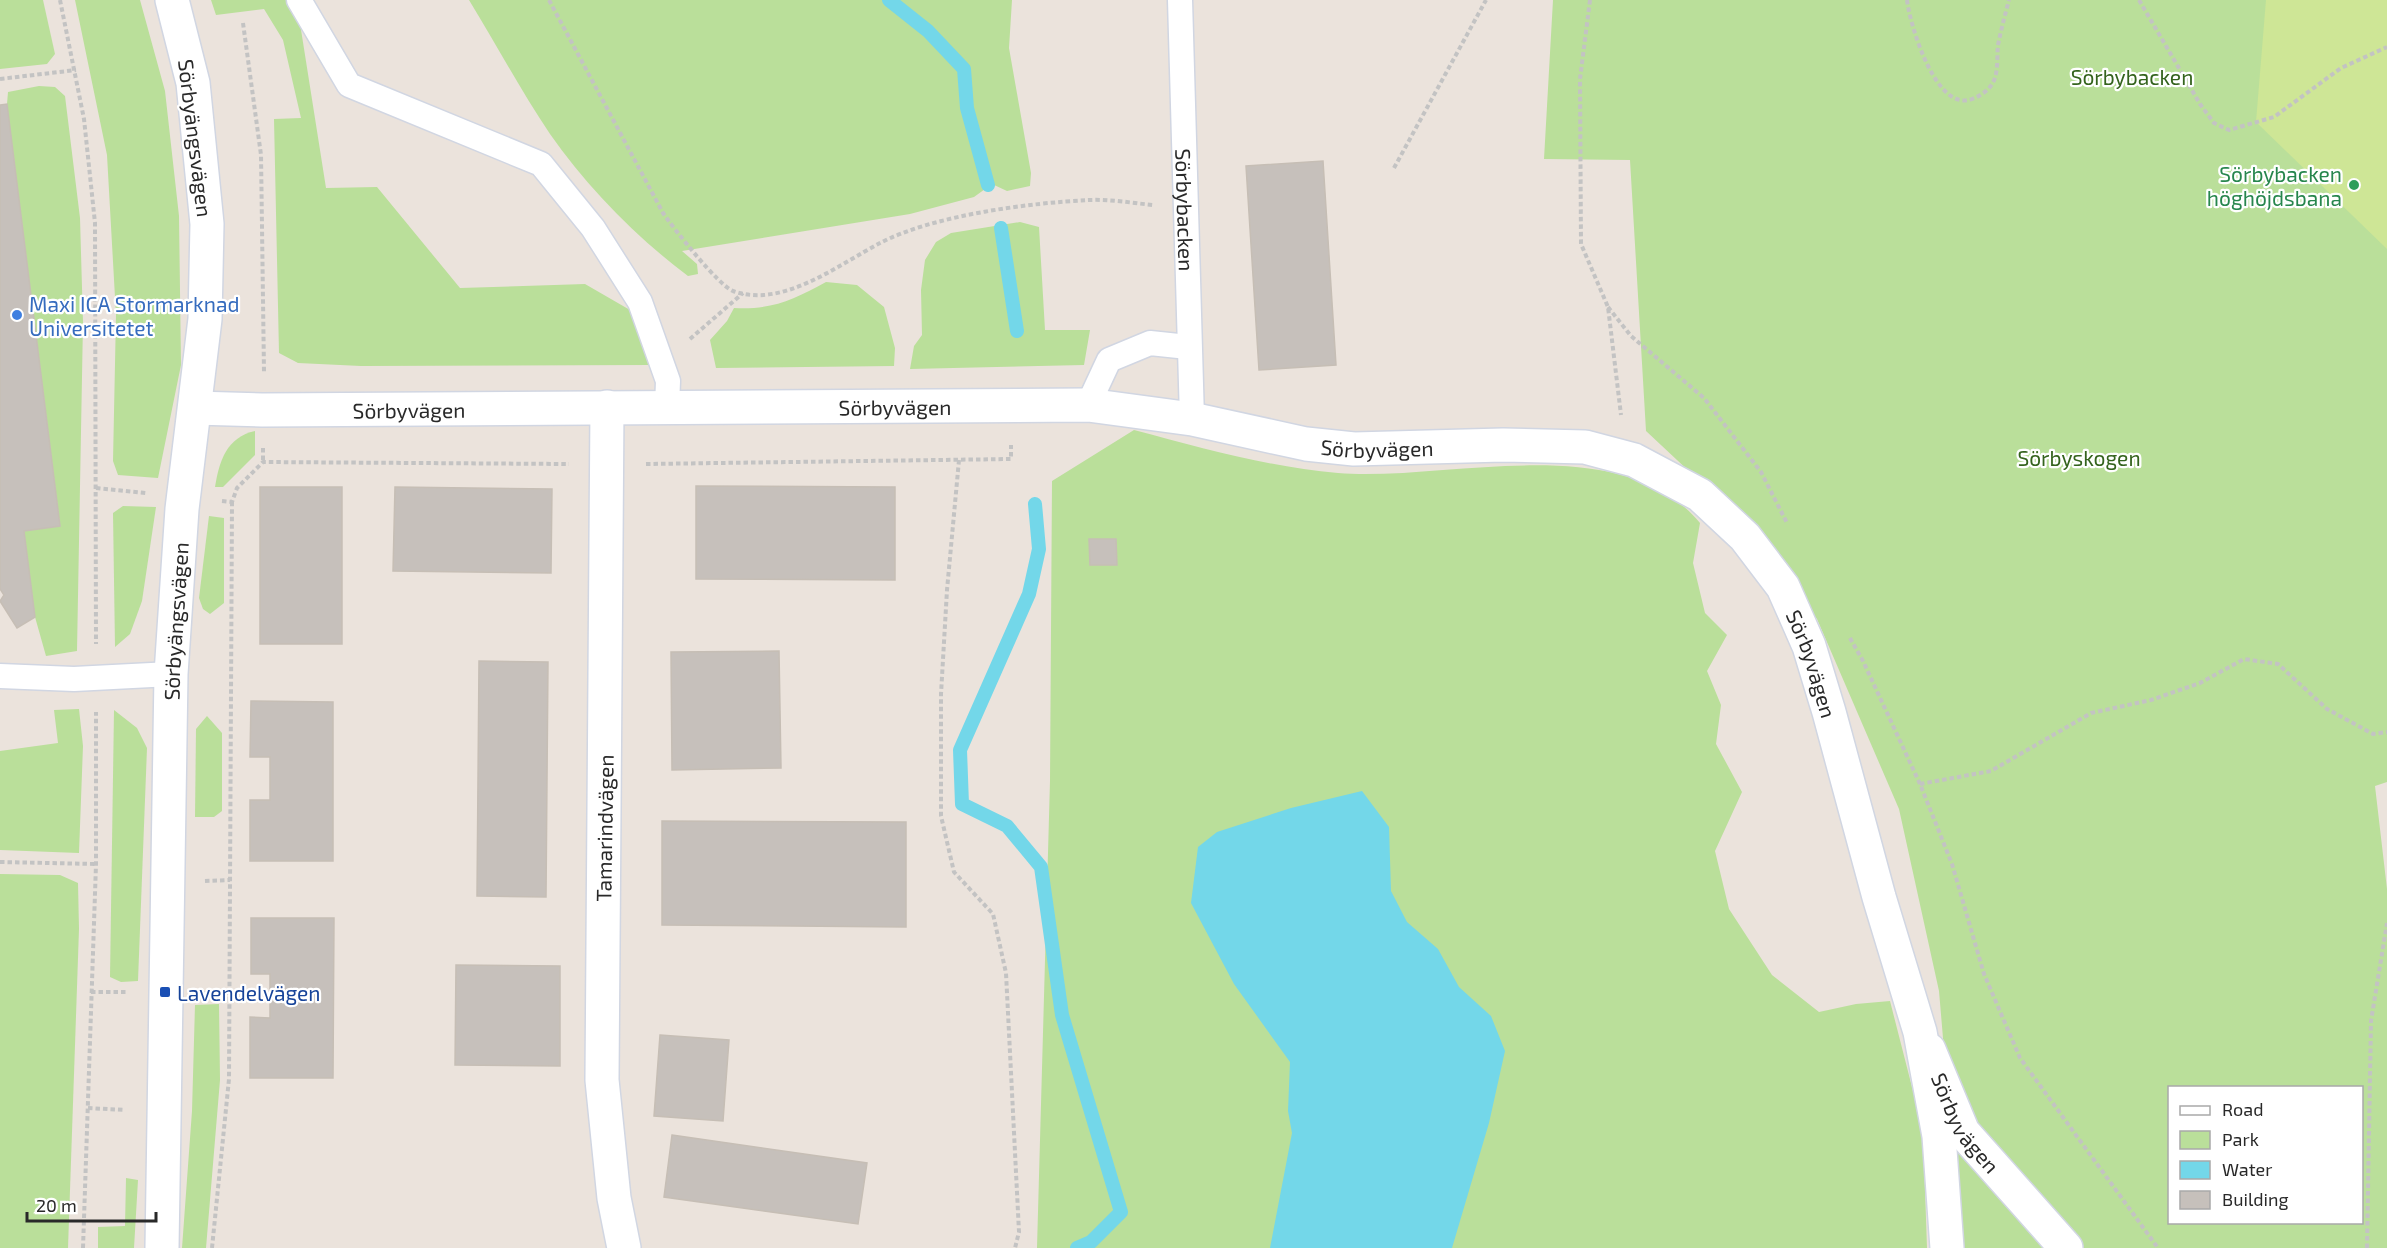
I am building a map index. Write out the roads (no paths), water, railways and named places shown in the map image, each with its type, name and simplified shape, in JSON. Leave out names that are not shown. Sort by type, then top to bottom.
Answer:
[{"type":"street","name":"Sörbyängsvägen","points":[[162,1248],[171,674],[182,509],[205,319],[207,224],[193,83],[172,0]]},
{"type":"street","name":"Sörbyvägen","points":[[195,408],[262,410],[1088,405],[1191,419],[1306,444],[1342,448],[1503,445],[1585,447],[1634,460],[1700,495],[1745,537],[1783,587],[1809,646],[1826,701],[1879,897],[1920,1032],[1963,1132],[2066,1248]]},
{"type":"street","name":"Tamarindvägen","points":[[607,407],[602,1080],[614,1198],[624,1248]]},
{"type":"street","points":[[1920,1032],[1939,1136],[1947,1248]]},
{"type":"lane","points":[[299,0],[349,85],[541,164],[593,228],[640,302],[668,381],[667,407]]},
{"type":"lane","name":"Sörbybacken","points":[[1180,0],[1191,419]]},
{"type":"lane","points":[[1088,405],[1109,360],[1150,343],[1188,347]]},
{"type":"lane","points":[[0,676],[74,679],[171,674]]},
{"type":"water","points":[[1362,791],[1389,827],[1391,891],[1407,922],[1438,949],[1459,987],[1491,1016],[1505,1051],[1489,1123],[1452,1248],[1270,1248],[1292,1133],[1288,1111],[1290,1062],[1234,984],[1191,903],[1198,847],[1217,832],[1291,808]]},
{"type":"waterway","points":[[889,0],[928,31],[964,69],[967,108],[988,185]]},
{"type":"waterway","points":[[1001,228],[1017,331]]},
{"type":"waterway","points":[[1035,504],[1039,549],[1029,594],[960,750],[962,804],[1007,826],[1041,867],[1062,1015],[1121,1212],[1091,1242],[1077,1248]]},
{"type":"place","name":"Sörbybacken höghöjdsbana","points":[[2354,185]]},
{"type":"place","name":"Maxi ICA Stormarknad Universitetet","points":[[17,315]]},
{"type":"place","name":"Lavendelvägen","points":[[165,992]]},
{"type":"park label","name":"Sörbyskogen","points":[[2079,457]]}]
